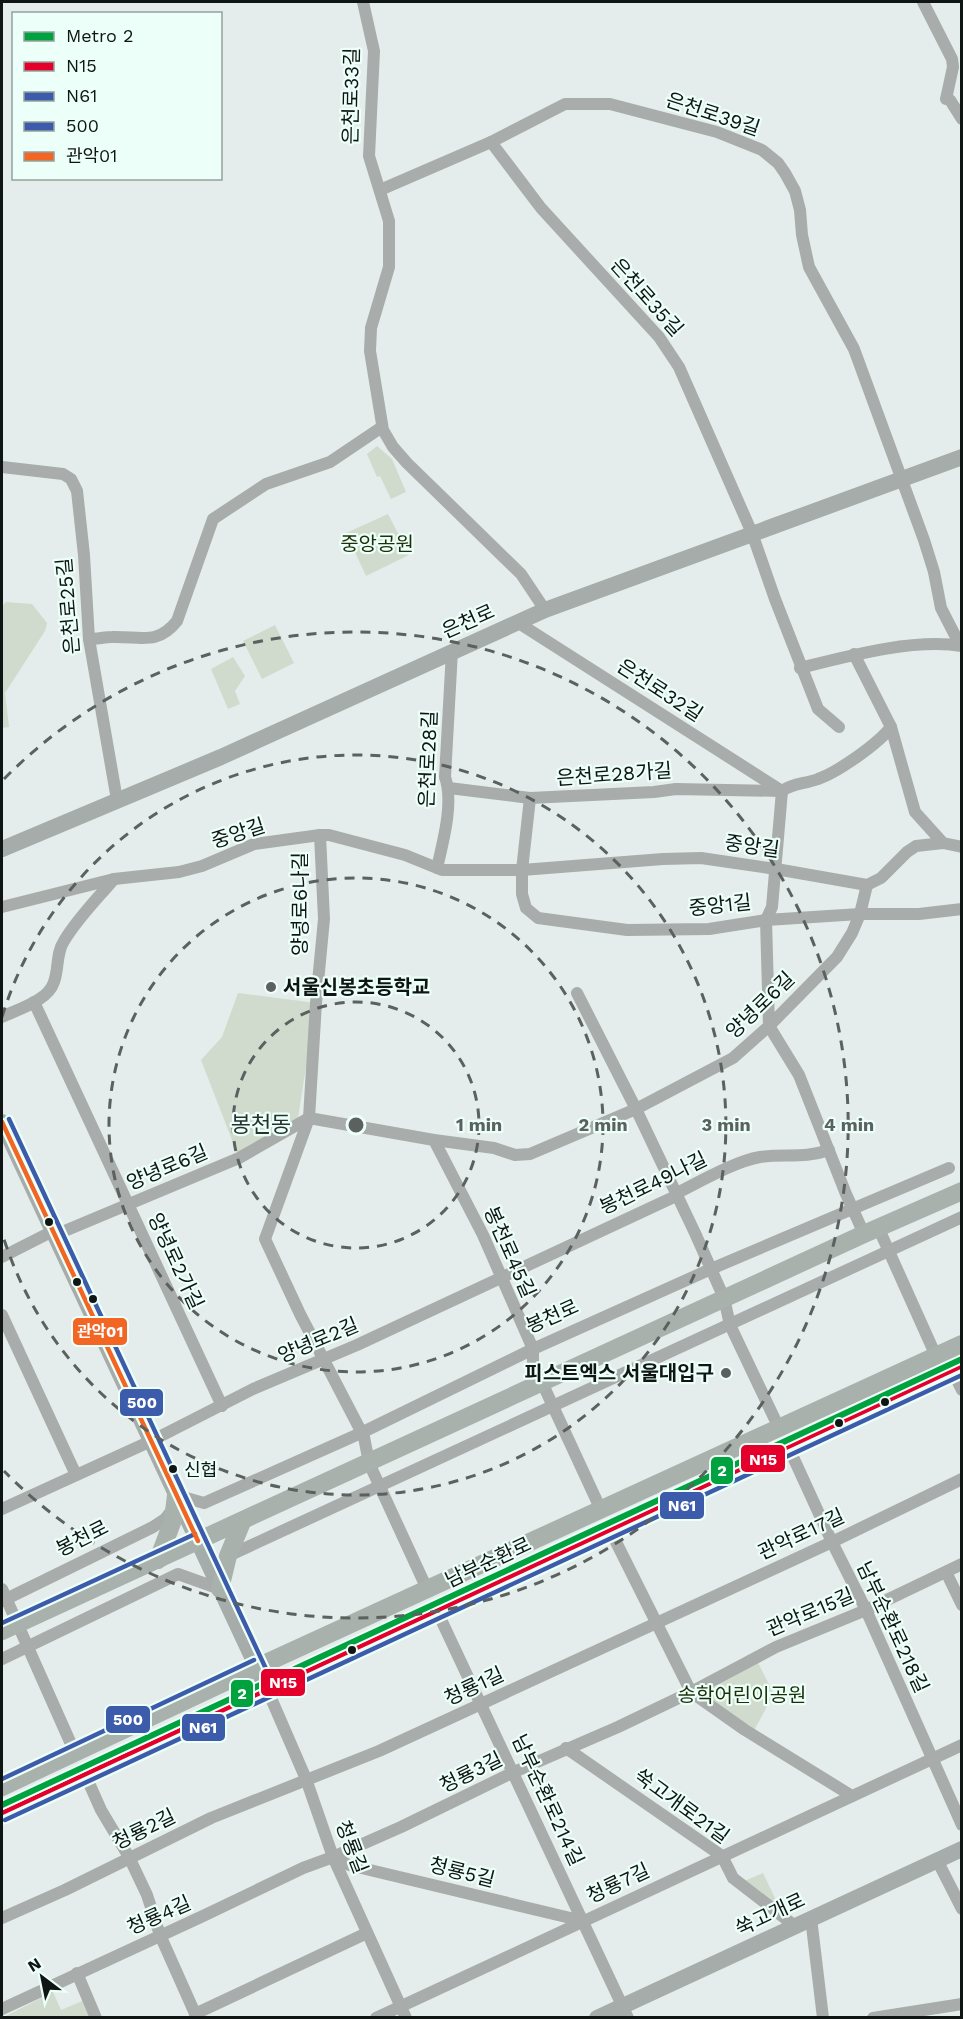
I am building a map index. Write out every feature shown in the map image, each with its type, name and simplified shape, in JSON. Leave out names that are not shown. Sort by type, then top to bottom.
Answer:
[{"type":"main road","name":"은천로","points":[[2,849],[221,757],[545,610],[962,457]]},
{"type":"main road","points":[[2,1122],[151,1441],[176,1500],[198,1541],[267,1689]]},
{"type":"main road","points":[[9,1628],[871,1230],[960,1196]]},
{"type":"main road","name":"남부순환로","points":[[2,1787],[257,1667],[962,1344]]},
{"type":"main road","name":"남부순환로","points":[[2,1813],[957,1367]]},
{"type":"main road","points":[[158,1560],[174,1520],[176,1500]]},
{"type":"main road","points":[[220,1590],[228,1556],[242,1522]]},
{"type":"main road","points":[[435,1586],[437,1598],[445,1604],[445,1607]]},
{"type":"main road","points":[[380,1611],[387,1610],[395,1618],[396,1625],[389,1634]]},
{"type":"main road","name":"쑥고개로","points":[[597,2018],[625,2012],[811,1918],[962,1849]]},
{"type":"street","name":"은천로33길","points":[[364,2],[374,51],[369,156],[389,221],[389,267],[371,328],[370,351],[382,427]]},
{"type":"street","points":[[923,2],[952,58],[953,67],[946,99],[950,100],[962,119]]},
{"type":"street","name":"은천로39길","points":[[380,190],[491,142],[565,104],[610,104],[717,132],[762,150],[781,168],[795,191],[800,210],[801,235],[809,267],[849,338],[924,540],[934,572],[941,608],[961,645]]},
{"type":"street","name":"은천로35길","points":[[491,142],[541,208],[668,348],[700,412],[752,533],[800,668],[818,709],[839,728]]},
{"type":"street","points":[[89,639],[151,638],[169,632],[177,621],[213,519],[267,484],[330,462],[382,427],[393,447],[407,463],[521,574],[545,610]]},
{"type":"street","name":"은천로25길","points":[[2,467],[63,474],[71,479],[77,496],[84,555],[89,639],[117,800]]},
{"type":"street","name":"은천로32길","points":[[517,622],[782,791]]},
{"type":"street","points":[[800,668],[854,654],[942,643],[961,645]]},
{"type":"street","name":"은천로28길","points":[[436,868],[443,843],[449,788],[446,777],[452,651]]},
{"type":"street","points":[[854,654],[891,727],[915,812],[943,843]]},
{"type":"street","name":"은천로28가길","points":[[449,788],[530,798],[676,789],[782,791],[790,785],[816,780],[837,770],[885,735],[891,727]]},
{"type":"street","points":[[782,791],[772,907],[766,920],[769,1026],[799,1075],[853,1209],[889,1251],[936,1356]]},
{"type":"street","points":[[522,870],[530,798]]},
{"type":"street","name":"중앙길","points":[[2,907],[114,879],[179,872],[202,866],[254,844],[320,834],[405,855],[442,870],[522,870],[701,858],[867,885]]},
{"type":"street","name":"양녕로6나길","points":[[320,834],[324,919],[309,1118],[265,1239],[323,1360]]},
{"type":"street","points":[[867,885],[881,878],[916,846],[943,843],[962,847]]},
{"type":"street","name":"중앙1길","points":[[522,870],[524,905],[531,914],[538,918],[627,930],[709,929],[766,920],[861,914],[919,914],[962,909]]},
{"type":"street","points":[[2,1017],[34,1002],[48,992],[54,983],[59,952],[66,938],[114,879]]},
{"type":"street","name":"양녕로6길","points":[[2,1257],[54,1233],[239,1158],[309,1118],[494,1148],[515,1155],[530,1154],[636,1109],[733,1058],[769,1026],[837,957],[861,914],[867,885]]},
{"type":"street","points":[[577,993],[636,1109],[711,1269],[724,1298],[730,1325],[779,1428]]},
{"type":"street","name":"양녕로2가길","points":[[34,1002],[222,1406]]},
{"type":"street","name":"봉천로45길","points":[[434,1140],[501,1277],[533,1349],[533,1363],[542,1383]]},
{"type":"street","name":"봉천로49나길","points":[[501,1277],[758,1157],[801,1156],[829,1150]]},
{"type":"street","name":"봉천로","points":[[3,1596],[153,1527],[165,1519],[176,1500],[204,1503],[361,1433],[533,1349],[711,1269],[949,1168]]},
{"type":"street","points":[[228,1556],[962,1217]]},
{"type":"street","name":"양녕로2길","points":[[2,1509],[151,1441],[253,1389],[323,1360],[501,1277]]},
{"type":"street","points":[[2,1315],[76,1475]]},
{"type":"street","name":"남부순환로","points":[[323,1360],[364,1437],[369,1463],[380,1487],[435,1586]]},
{"type":"street","points":[[957,1367],[962,1390]]},
{"type":"street","points":[[542,1383],[601,1510]]},
{"type":"street","name":"남부순환로218길","points":[[788,1446],[866,1610],[962,1825]]},
{"type":"street","name":"관악로17길","points":[[656,1623],[962,1479]]},
{"type":"street","points":[[610,1530],[691,1692],[745,1730],[852,1796]]},
{"type":"street","name":"관악로15길","points":[[691,1692],[776,1647],[866,1610],[962,1564]]},
{"type":"street","points":[[946,1572],[962,1605]]},
{"type":"street","points":[[2,1659],[178,1574],[220,1590]]},
{"type":"street","points":[[3,1596],[9,1628],[28,1646],[75,1753]]},
{"type":"street","name":"남부순환로214길","points":[[445,1607],[481,1704],[625,2012]]},
{"type":"street","name":"청룡1길","points":[[306,1779],[363,1758],[656,1623]]},
{"type":"street","name":"청룡길","points":[[267,1689],[306,1779],[333,1857],[403,2012]]},
{"type":"street","name":"청룡3길","points":[[333,1857],[691,1692]]},
{"type":"street","name":"청룡7길","points":[[376,2018],[403,2012],[583,1921],[962,1745]]},
{"type":"street","name":"쑥고개로21길","points":[[566,1748],[722,1856],[733,1878],[795,1926]]},
{"type":"street","points":[[86,1774],[101,1810],[129,1857],[147,1895],[160,1935],[196,2016],[367,1933]]},
{"type":"street","name":"청룡2길","points":[[2,1918],[65,1890],[211,1818],[306,1779]]},
{"type":"street","name":"청룡5길","points":[[333,1857],[349,1865],[583,1921]]},
{"type":"street","name":"청룡4길","points":[[2,2009],[303,1868],[333,1857]]},
{"type":"street","points":[[936,1860],[962,1910]]},
{"type":"street","points":[[811,1918],[823,2018]]},
{"type":"street","points":[[77,1973],[96,2018]]},
{"type":"street","points":[[873,2018],[912,2015],[962,2004]]},
{"type":"green space","points":[[377,446],[392,459],[406,492],[391,499],[380,476],[377,477],[367,454]]},
{"type":"green space","name":"중앙공원","points":[[388,514],[409,555],[366,576],[346,533]]},
{"type":"green space","points":[[6,602],[32,604],[47,623],[45,631],[5,693],[9,727],[2,728],[2,606]]},
{"type":"green space","points":[[275,625],[294,663],[262,679],[243,641]]},
{"type":"green space","points":[[233,657],[245,676],[235,691],[240,704],[228,709],[211,669]]},
{"type":"green space","points":[[238,993],[316,1003],[298,1118],[239,1158],[201,1060],[222,1037]]},
{"type":"green space","name":"송학어린이공원","points":[[755,1657],[774,1694],[752,1734],[691,1692]]},
{"type":"green space","points":[[763,1873],[777,1902],[769,1906],[740,1883]]},
{"type":"green space","points":[[53,1992],[61,2010],[87,1999],[96,2017],[2,2018]]},
{"type":"metro line","name":"2","points":[[2,1805],[962,1359]]},
{"type":"transit line","name":"500","points":[[9,1119],[274,1686]]},
{"type":"transit line","name":"관악01","points":[[2,1122],[198,1541]]},
{"type":"transit line","name":"N15","points":[[2,1813],[962,1366]]},
{"type":"transit line","name":"N61","points":[[5,1820],[962,1375]]},
{"type":"transit line","name":"500","points":[[2,1623],[195,1534]]},
{"type":"transit line","name":"500","points":[[2,1779],[254,1660]]},
{"type":"place","name":"서울신봉초등학교","points":[[271,987]]},
{"type":"place","name":"피스트엑스 서울대입구","points":[[726,1373]]},
{"type":"place","name":"신협","points":[[173,1469]]},
{"type":"district","name":"봉천동","points":[[261,1124]]}]
